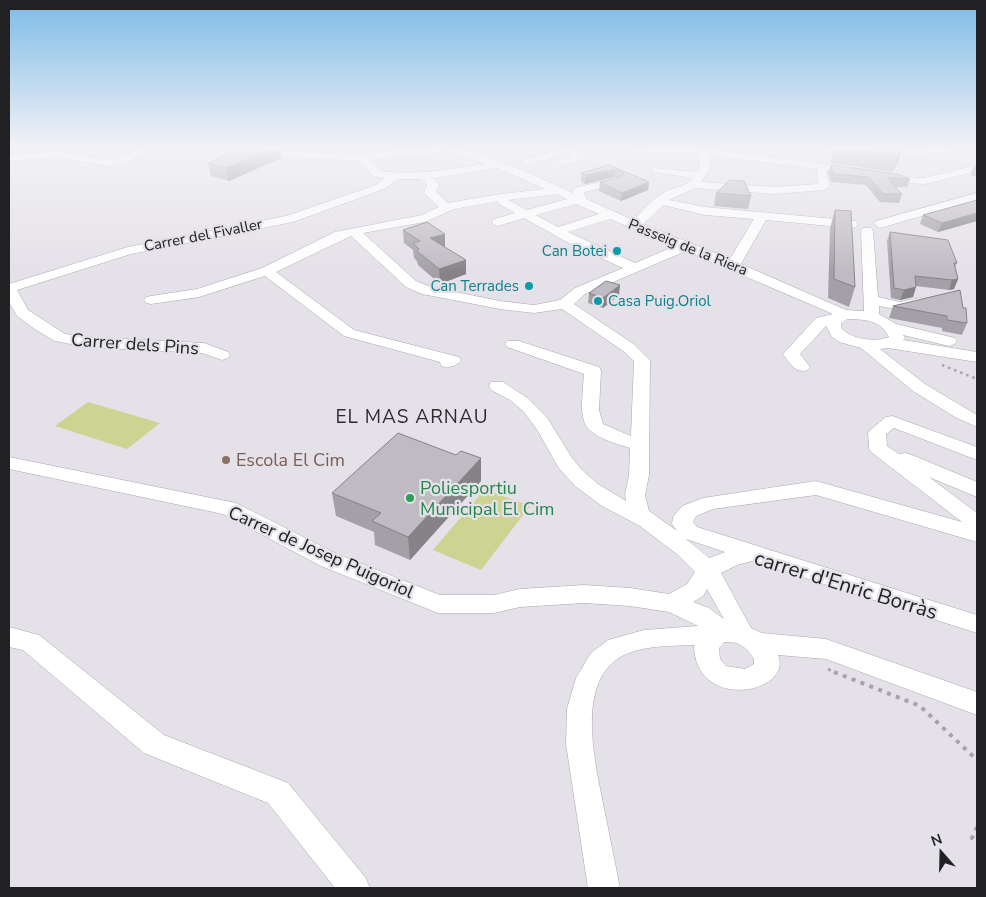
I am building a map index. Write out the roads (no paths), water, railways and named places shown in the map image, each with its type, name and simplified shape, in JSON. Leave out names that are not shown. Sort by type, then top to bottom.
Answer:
[{"type":"street","name":"Carrer del Fivaller","points":[[9,288],[128,251],[289,219],[375,189]]},
{"type":"street","points":[[431,189],[430,193],[447,208]]},
{"type":"street","points":[[498,222],[578,201],[578,190],[583,189]]},
{"type":"street","points":[[634,225],[659,201],[680,189]]},
{"type":"street","points":[[752,189],[780,195],[796,195],[817,189]]},
{"type":"street","points":[[752,189],[759,210]]},
{"type":"street","points":[[151,300],[199,293],[267,271],[339,235],[353,231],[425,218],[447,208],[494,198],[557,190]]},
{"type":"street","name":"Passeig de la Riera","points":[[557,190],[610,215],[733,265],[838,318]]},
{"type":"street","points":[[659,201],[705,211],[759,210],[852,224],[857,228],[873,228],[977,196]]},
{"type":"street","points":[[503,202],[579,243],[635,268]]},
{"type":"street","points":[[733,265],[746,228],[759,210]]},
{"type":"street","points":[[560,230],[610,215]]},
{"type":"street","points":[[674,216],[746,228]]},
{"type":"street","points":[[872,316],[873,228]]},
{"type":"street","points":[[353,231],[411,284],[428,291],[500,305],[534,309],[564,304],[580,291],[686,246]]},
{"type":"street","points":[[267,271],[350,333],[453,360],[447,363]]},
{"type":"street","name":"Carrer dels Pins","points":[[9,288],[22,313],[60,338],[86,342],[204,348],[222,354]]},
{"type":"street","points":[[871,300],[900,306],[938,298]]},
{"type":"street","points":[[564,304],[629,348],[642,360],[639,475],[635,495],[639,515]]},
{"type":"street","points":[[802,367],[791,354],[821,320],[872,316],[885,321],[892,336],[936,351],[977,357]]},
{"type":"street","points":[[838,318],[832,326],[834,331],[842,337],[866,345],[904,378],[943,404],[977,422]]},
{"type":"street","points":[[866,345],[892,336],[977,348]]},
{"type":"street","points":[[513,344],[592,371],[590,410],[595,427],[620,440],[640,446]]},
{"type":"street","points":[[497,386],[517,396],[540,420],[567,464],[589,486],[609,503],[639,515],[671,538],[708,571],[732,612],[741,641],[765,670],[760,676],[742,681],[721,675],[707,660],[684,646],[658,640]]},
{"type":"street","points":[[977,454],[892,422],[877,432],[878,448],[977,523]]},
{"type":"street","points":[[878,448],[977,490]]},
{"type":"street","name":"Carrer de Josep Puigoriol","points":[[9,463],[229,508],[329,560],[438,604],[494,604],[520,598],[584,594],[683,607],[701,615],[741,641]]},
{"type":"street","points":[[752,553],[690,532],[682,524],[683,517],[689,511],[710,503],[816,488],[977,534]]},
{"type":"street","name":"carrer d'Enric Borràs","points":[[683,607],[708,571],[715,565],[752,553],[977,624]]},
{"type":"street","points":[[683,607],[691,625],[685,636]]},
{"type":"street","points":[[604,888],[582,760],[579,730],[583,696],[592,669],[607,653],[635,641],[685,636],[826,649],[977,704]]},
{"type":"street","points":[[9,637],[30,642],[154,744],[278,793],[354,888]]},
{"type":"street","points":[[707,660],[706,646],[741,641]]},
{"type":"place","name":"Can Botei","points":[[617,251]]},
{"type":"place","name":"Can Terrades","points":[[529,286]]},
{"type":"place","name":"Casa Puig.Oriol","points":[[598,301]]},
{"type":"place","name":"Escola El Cim","points":[[226,460]]},
{"type":"place","name":"Poliesportiu Municipal El Cim","points":[[410,498]]},
{"type":"district","name":"EL MAS ARNAU","points":[[412,417]]}]
